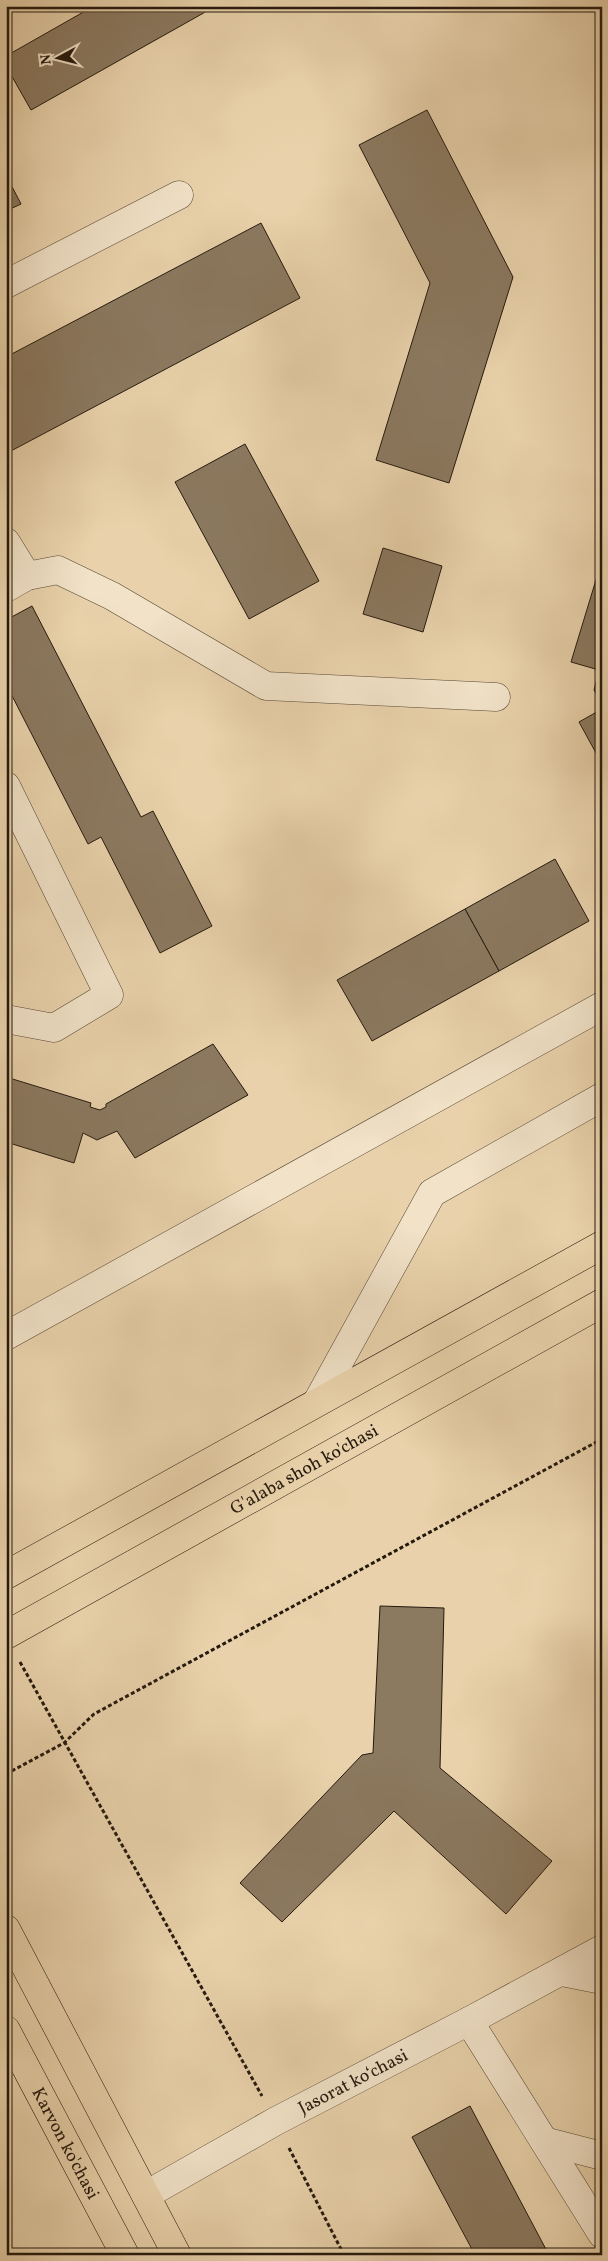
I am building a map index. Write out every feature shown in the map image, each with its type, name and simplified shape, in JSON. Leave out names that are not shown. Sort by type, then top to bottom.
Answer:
[{"type":"main road","points":[[6,1575],[602,1245]]},
{"type":"main road","name":"G'alaba shoh ko'chasi","points":[[6,1636],[602,1303]]},
{"type":"main road","points":[[6,1929],[177,2255]]},
{"type":"main road","name":"Karvon ko'chasi","points":[[6,2030],[125,2255]]},
{"type":"street","points":[[6,284],[179,195]]},
{"type":"street","points":[[6,542],[17,582],[58,570],[112,596],[266,686],[496,697]]},
{"type":"street","points":[[6,786],[109,995],[54,1028],[6,1019]]},
{"type":"street","points":[[6,1336],[602,1006]]},
{"type":"street","points":[[317,1402],[432,1193],[602,1097]]},
{"type":"street","name":"Jasorat ko‘chasi","points":[[146,2195],[276,2121],[562,1972],[602,1949]]},
{"type":"street","points":[[562,1972],[602,1980]]},
{"type":"street","points":[[469,2021],[602,2234]]},
{"type":"street","points":[[544,2141],[602,2156]]},
{"type":"path","points":[[6,1774],[64,1743],[94,1714],[602,1439]]},
{"type":"path","points":[[31,1684],[276,2121],[344,2255]]},
{"type":"building","points":[[94,6],[216,6],[31,110],[6,66],[6,56]]},
{"type":"building","points":[[427,110],[513,277],[449,483],[376,460],[430,283],[359,145]]},
{"type":"building","points":[[6,175],[21,204],[6,211]]},
{"type":"building","points":[[261,223],[300,298],[9,452],[6,447],[6,357]]},
{"type":"building","points":[[245,444],[319,581],[249,619],[175,482]]},
{"type":"building","points":[[383,548],[442,566],[423,632],[363,614]]},
{"type":"building","points":[[602,560],[602,703],[594,690],[599,670],[571,662]]},
{"type":"building","points":[[32,606],[141,817],[153,811],[212,926],[160,953],[101,837],[88,844],[6,684],[6,620]]},
{"type":"building","points":[[602,709],[602,764],[579,722]]},
{"type":"building","points":[[555,859],[589,921],[499,971],[465,909]]},
{"type":"building","points":[[465,909],[499,971],[372,1041],[337,980]]},
{"type":"building","points":[[213,1044],[248,1095],[135,1158],[117,1131],[97,1140],[83,1133],[74,1163],[6,1142],[6,1077],[91,1103],[90,1107],[100,1110],[106,1107],[106,1104]]},
{"type":"building","points":[[380,1606],[444,1608],[440,1768],[552,1861],[506,1914],[394,1811],[282,1922],[240,1883],[362,1755],[373,1753]]},
{"type":"building","points":[[470,2106],[549,2255],[475,2255],[412,2137]]}]
